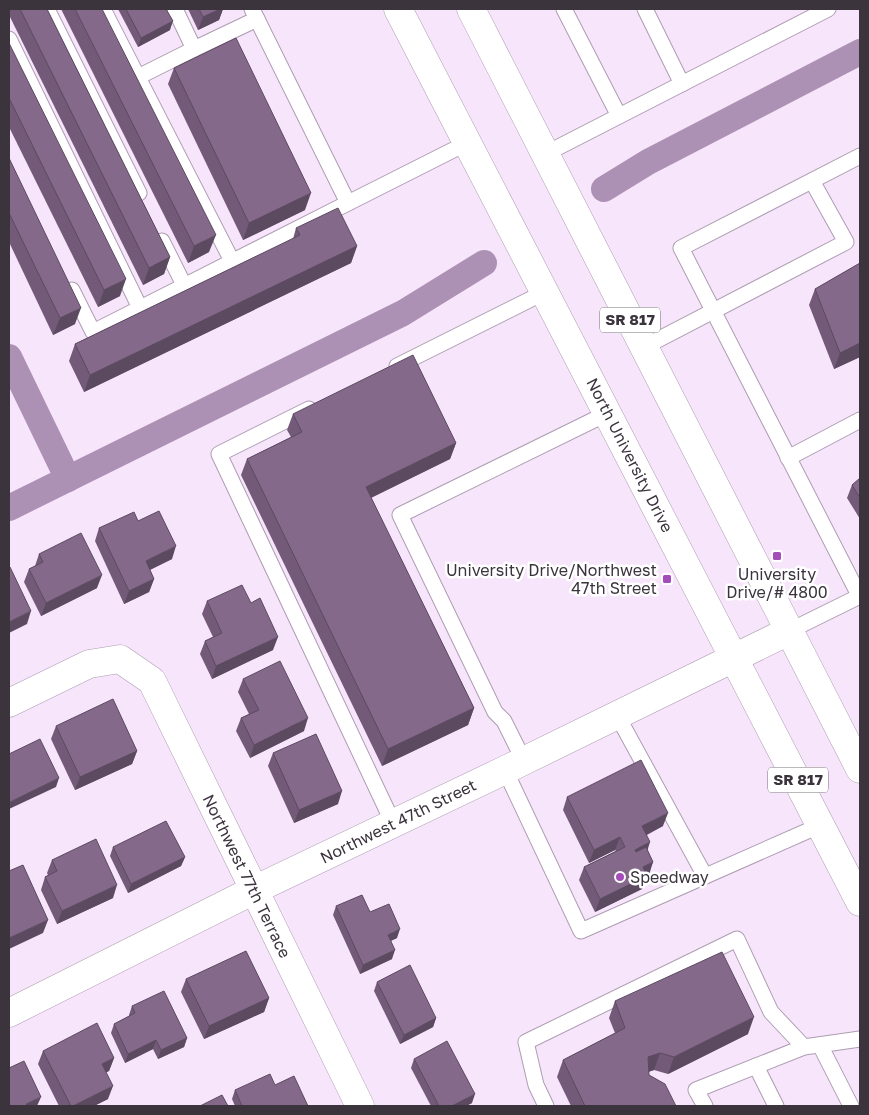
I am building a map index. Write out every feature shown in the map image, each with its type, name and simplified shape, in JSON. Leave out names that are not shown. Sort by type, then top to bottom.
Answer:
[{"type":"main road","name":"North University Drive","points":[[398,9],[860,902]]},
{"type":"main road","name":"SR 817","points":[[471,9],[860,769]]},
{"type":"main road","name":"Northwest 47th Street","points":[[9,1013],[254,890],[789,631]]},
{"type":"main road","name":"Northwest 77th Terrace","points":[[9,703],[89,664],[120,659],[152,681],[360,1106]]},
{"type":"lane","points":[[47,9],[145,206]]},
{"type":"lane","points":[[103,9],[232,261]]},
{"type":"lane","points":[[175,9],[194,49]]},
{"type":"lane","points":[[564,9],[619,116]]},
{"type":"lane","points":[[645,9],[682,84]]},
{"type":"lane","points":[[545,154],[828,9]]},
{"type":"lane","points":[[138,77],[194,49],[254,14],[348,203]]},
{"type":"lane","points":[[9,39],[140,308]]},
{"type":"lane","points":[[68,281],[93,332],[467,143]]},
{"type":"lane","points":[[789,631],[860,597],[681,248],[860,156]]},
{"type":"lane","points":[[644,347],[846,242],[812,180]]},
{"type":"lane","points":[[154,224],[185,287]]},
{"type":"lane","points":[[385,371],[545,292]]},
{"type":"lane","points":[[324,402],[219,454],[393,823]]},
{"type":"lane","points":[[608,413],[400,514],[495,712],[504,720],[515,765],[580,931],[821,825]]},
{"type":"lane","points":[[788,458],[860,420]]},
{"type":"lane","points":[[617,715],[705,876]]},
{"type":"lane","points":[[546,1106],[536,1085],[526,1042],[737,939],[772,1012],[804,1047]]},
{"type":"lane","points":[[705,1106],[696,1090],[804,1047],[860,1039]]},
{"type":"lane","points":[[820,1045],[851,1106]]},
{"type":"lane","points":[[756,1066],[776,1106]]},
{"type":"building","points":[[20,9],[47,9],[170,257],[149,268]]},
{"type":"building","points":[[75,9],[102,9],[216,235],[194,246]]},
{"type":"building","points":[[126,9],[166,9],[173,21],[141,38]]},
{"type":"building","points":[[199,9],[220,9],[203,17]]},
{"type":"building","points":[[236,38],[311,193],[249,223],[174,68]]},
{"type":"building","points":[[9,43],[126,279],[104,290],[9,98]]},
{"type":"building","points":[[9,158],[81,308],[60,318],[9,213]]},
{"type":"building","points":[[338,208],[357,246],[90,375],[75,344],[300,235],[296,228]]},
{"type":"building","points":[[860,263],[860,343],[840,353],[815,289]]},
{"type":"building","points":[[413,355],[456,443],[366,487],[474,708],[388,749],[247,459],[302,432],[293,414]]},
{"type":"building","points":[[860,478],[860,498],[852,485]]},
{"type":"building","points":[[159,511],[176,546],[146,561],[154,579],[129,591],[99,528],[134,512],[138,521]]},
{"type":"building","points":[[81,533],[102,575],[46,603],[29,569],[43,562],[39,554]]},
{"type":"building","points":[[9,568],[31,611],[9,622]]},
{"type":"building","points":[[242,585],[251,603],[260,598],[278,637],[216,666],[205,641],[222,633],[207,601]]},
{"type":"building","points":[[280,661],[308,718],[254,745],[241,718],[259,710],[243,679]]},
{"type":"building","points":[[113,699],[137,751],[80,777],[56,726]]},
{"type":"building","points":[[316,734],[342,791],[299,810],[273,753]]},
{"type":"building","points":[[40,739],[59,778],[10,802],[9,754]]},
{"type":"building","points":[[641,760],[668,813],[642,826],[650,842],[635,850],[636,852],[646,847],[653,862],[643,867],[647,876],[600,899],[584,867],[625,847],[620,837],[594,850],[567,797]]},
{"type":"building","points":[[166,821],[185,857],[131,884],[113,847]]},
{"type":"building","points":[[96,839],[117,885],[62,911],[45,877],[57,871],[52,860]]},
{"type":"building","points":[[23,865],[48,920],[9,938],[9,871]]},
{"type":"building","points":[[362,895],[370,912],[389,904],[400,929],[388,935],[395,950],[363,965],[336,906]]},
{"type":"building","points":[[246,951],[269,998],[209,1026],[186,979]]},
{"type":"building","points":[[722,952],[754,1017],[674,1057],[660,1053],[648,1057],[649,1075],[665,1084],[676,1106],[585,1106],[563,1060],[625,1028],[615,1001]]},
{"type":"building","points":[[410,965],[436,1018],[404,1035],[377,982]]},
{"type":"building","points":[[164,991],[187,1038],[161,1050],[156,1040],[128,1054],[114,1024],[135,1013],[132,1006]]},
{"type":"building","points":[[97,1023],[114,1058],[102,1064],[113,1086],[71,1106],[43,1051]]},
{"type":"building","points":[[447,1041],[475,1094],[452,1106],[439,1106],[414,1059]]},
{"type":"building","points":[[24,1061],[41,1097],[26,1104],[28,1106],[9,1106],[9,1068]]},
{"type":"building","points":[[270,1074],[275,1085],[294,1076],[308,1106],[242,1106],[235,1090]]},
{"type":"building","points":[[222,1095],[228,1106],[200,1106]]},
{"type":"waterway","points":[[604,189],[648,162],[860,52]]},
{"type":"waterway","points":[[9,508],[403,313],[484,263]]},
{"type":"waterway","points":[[9,357],[68,479]]},
{"type":"place","name":"University Drive/# 4800","points":[[777,556]]},
{"type":"place","name":"University Drive/Northwest 47th Street","points":[[667,579]]},
{"type":"place","name":"Speedway","points":[[620,877]]}]
